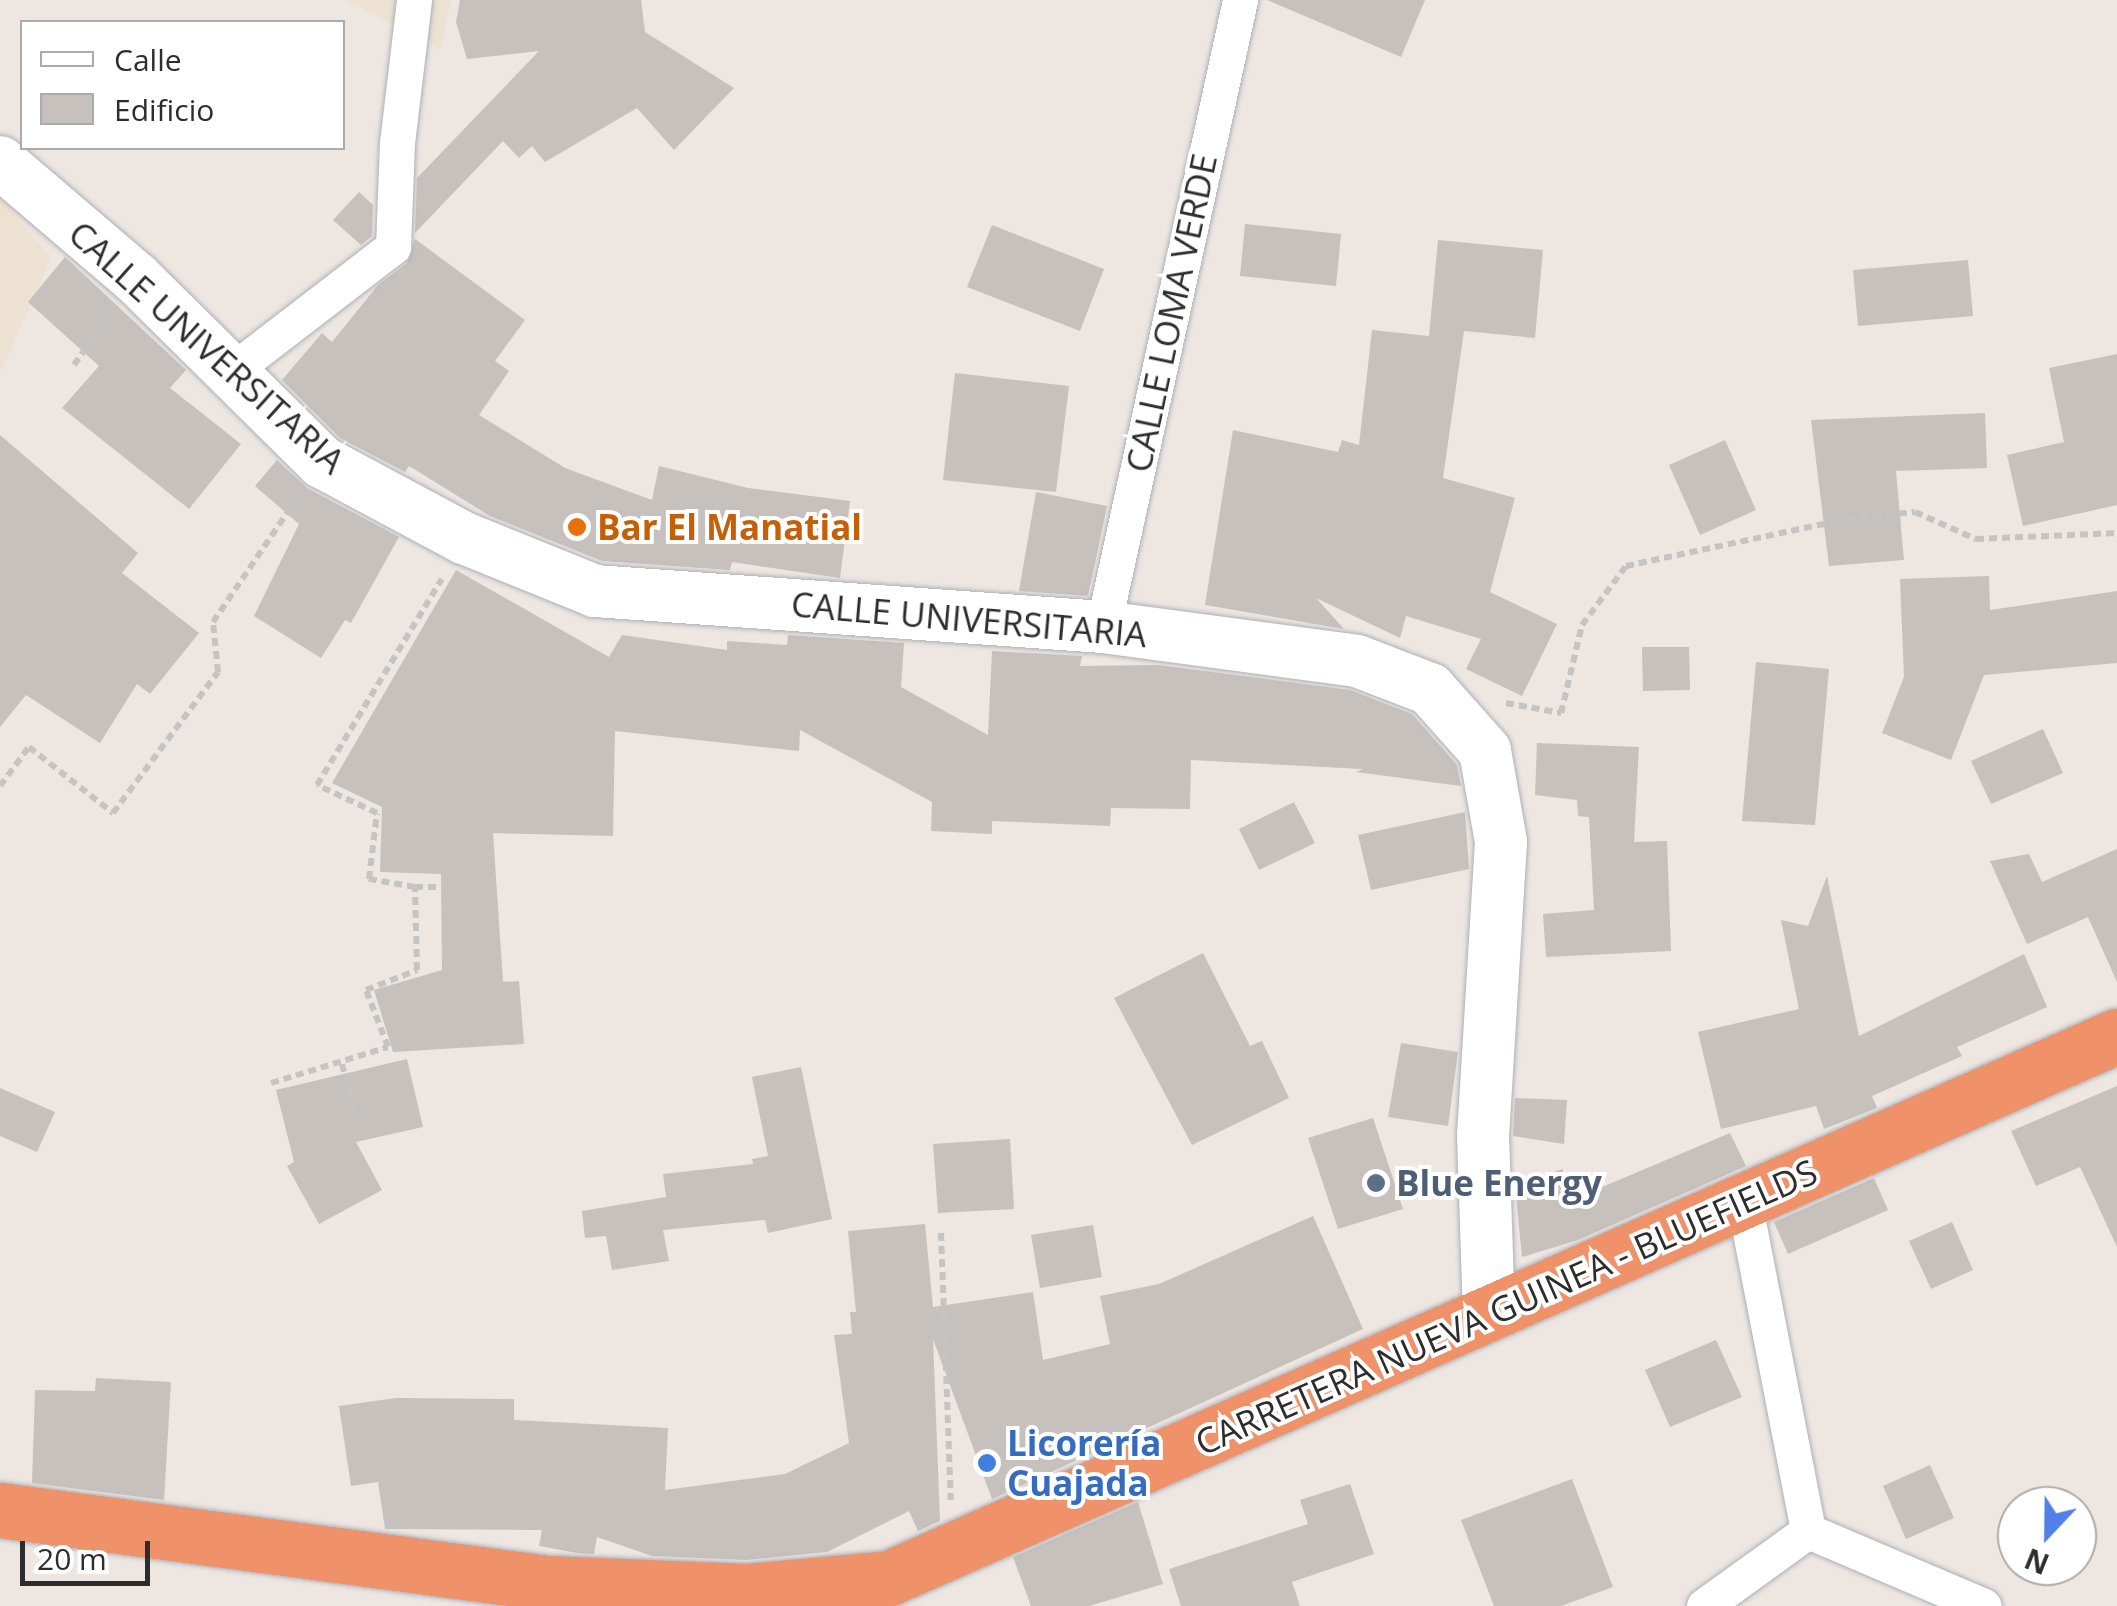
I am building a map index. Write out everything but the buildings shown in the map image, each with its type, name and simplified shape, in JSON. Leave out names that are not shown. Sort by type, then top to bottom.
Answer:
[{"type":"highway","name":"CARRETERA NUEVA GUINEA - BLUEFIELDS","points":[[0,1510],[548,1583],[746,1591],[890,1578],[2117,1036]]},
{"type":"street","points":[[233,370],[394,247],[397,142],[414,0]]},
{"type":"street","name":"CALLE LOMA VERDE","points":[[1102,627],[1240,0]]},
{"type":"street","name":"CALLE UNIVERSITARIA","points":[[0,162],[233,370],[322,462],[464,538],[594,592],[1102,627],[1358,661],[1430,690],[1486,751],[1501,842],[1483,1135],[1488,1316]]},
{"type":"street","points":[[1744,1201],[1808,1531]]},
{"type":"street","points":[[1704,1606],[1808,1531]]},
{"type":"street","points":[[1808,1531],[1984,1606]]},
{"type":"path","points":[[0,786],[28,748],[112,813],[218,672],[213,622],[322,462]]},
{"type":"path","points":[[1430,690],[1562,713],[1582,624],[1626,566],[1847,518],[1915,512],[1976,540],[2117,533]]},
{"type":"path","points":[[445,886],[415,887],[368,879],[377,813],[318,785],[464,538]]},
{"type":"path","points":[[272,1084],[388,1047],[366,990],[417,970],[415,887]]},
{"type":"path","points":[[342,1064],[356,1118]]},
{"type":"path","points":[[940,1233],[953,1552]]},
{"type":"shaded area","points":[[346,0],[451,0],[441,49]]},
{"type":"shaded area","points":[[0,198],[51,258],[0,373]]},
{"type":"place","name":"Bar El Manatial","points":[[577,527]]},
{"type":"place","name":"Blue Energy","points":[[1376,1183]]},
{"type":"place","name":"Licorería Cuajada","points":[[987,1463]]}]
